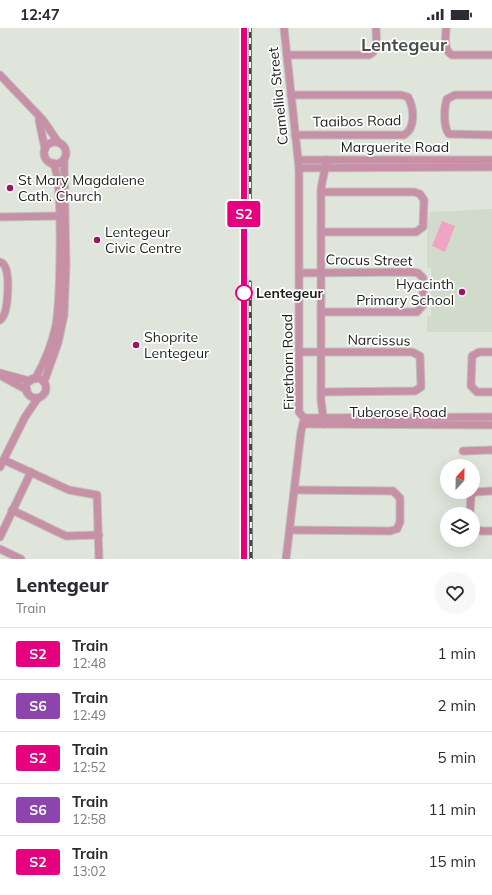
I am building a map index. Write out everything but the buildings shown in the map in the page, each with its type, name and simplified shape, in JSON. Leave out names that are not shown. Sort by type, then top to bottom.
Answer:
[{"type":"street","name":"Camellia Street","points":[[284,28],[299,164]]},
{"type":"street","points":[[287,55],[369,55],[375,50],[376,28]]},
{"type":"street","points":[[446,28],[446,48],[448,53],[452,55],[492,55]]},
{"type":"street","points":[[0,467],[25,416],[38,398],[43,396],[46,390],[44,382],[60,334],[64,315],[66,286],[65,148],[58,142],[37,115],[2,79]]},
{"type":"street","points":[[492,95],[455,95],[447,99],[445,104],[446,127],[449,134],[492,135]]},
{"type":"street","name":"Taaibos Road","points":[[291,96],[401,96],[408,97],[411,104],[412,127],[404,135],[295,135]]},
{"type":"street","points":[[25,416],[28,392],[32,380],[47,356],[52,342],[57,314],[58,290],[59,216],[57,174],[53,164],[45,158],[42,128],[37,115]]},
{"type":"street","points":[[45,149],[49,144],[58,142]]},
{"type":"street","points":[[53,164],[64,160]]},
{"type":"street","name":"Marguerite Road","points":[[299,164],[492,160]]},
{"type":"street","name":"Firethorn Road","points":[[299,164],[301,352],[299,412],[304,421]]},
{"type":"street","points":[[324,421],[321,411],[321,192],[322,178],[326,164]]},
{"type":"street","name":"Marguerite Road","points":[[326,164],[492,168]]},
{"type":"street","points":[[321,192],[414,192],[420,194],[424,200],[423,226],[416,232],[321,232]]},
{"type":"street","points":[[0,217],[59,216]]},
{"type":"street","points":[[0,262],[7,270],[6,312],[0,320]]},
{"type":"street","name":"Crocus Street","points":[[300,273],[411,272],[421,275],[424,283],[423,305],[417,312],[321,312]]},
{"type":"street","points":[[58,290],[66,286]]},
{"type":"street","name":"Narcissus","points":[[301,352],[412,352],[420,356],[422,359],[420,387],[415,391],[321,392]]},
{"type":"street","points":[[492,352],[479,352],[472,356],[471,386],[477,392],[492,392]]},
{"type":"street","points":[[0,374],[44,382]]},
{"type":"street","points":[[0,374],[38,398]]},
{"type":"street","name":"Tuberose Road","points":[[304,421],[492,416]]},
{"type":"street","points":[[286,559],[301,432],[304,421]]},
{"type":"street","name":"Tuberose Road","points":[[324,421],[492,426]]},
{"type":"street","points":[[463,450],[492,450]]},
{"type":"street","points":[[4,460],[69,490],[97,495],[99,559]]},
{"type":"street","points":[[0,537],[31,472]]},
{"type":"street","points":[[290,530],[390,531],[397,529],[400,522],[400,498],[393,491],[295,490]]},
{"type":"street","points":[[470,507],[471,495],[475,492],[492,491]]},
{"type":"street","points":[[12,510],[66,536],[99,535]]},
{"type":"street","points":[[480,530],[492,531]]},
{"type":"street","points":[[0,549],[22,559]]},
{"type":"shaded area","name":"Hyacinth Primary School","points":[[492,209],[492,332],[427,332],[427,316],[431,316],[431,268],[427,268],[427,232],[429,230],[427,230],[427,217],[430,217],[429,212]]},
{"type":"shaded area","points":[[442,221],[455,226],[445,252],[432,246]]},
{"type":"railway","points":[[244,28],[244,559]]},
{"type":"railway","points":[[250,28],[250,212]]},
{"type":"railway","points":[[250,282],[251,559]]},
{"type":"train","name":"S2","points":[[244,28],[244,559]]},
{"type":"place","name":"St Mary Magdalene Cath. Church","points":[[10,188]]},
{"type":"place","name":"Lentegeur Civic Centre","points":[[97,240]]},
{"type":"place","name":"Hyacinth Primary School","points":[[462,292]]},
{"type":"place","name":"Lentegeur","points":[[244,293]]},
{"type":"place","name":"Shoprite Lentegeur","points":[[136,345]]},
{"type":"district","name":"Lentegeur","points":[[404,44]]}]
